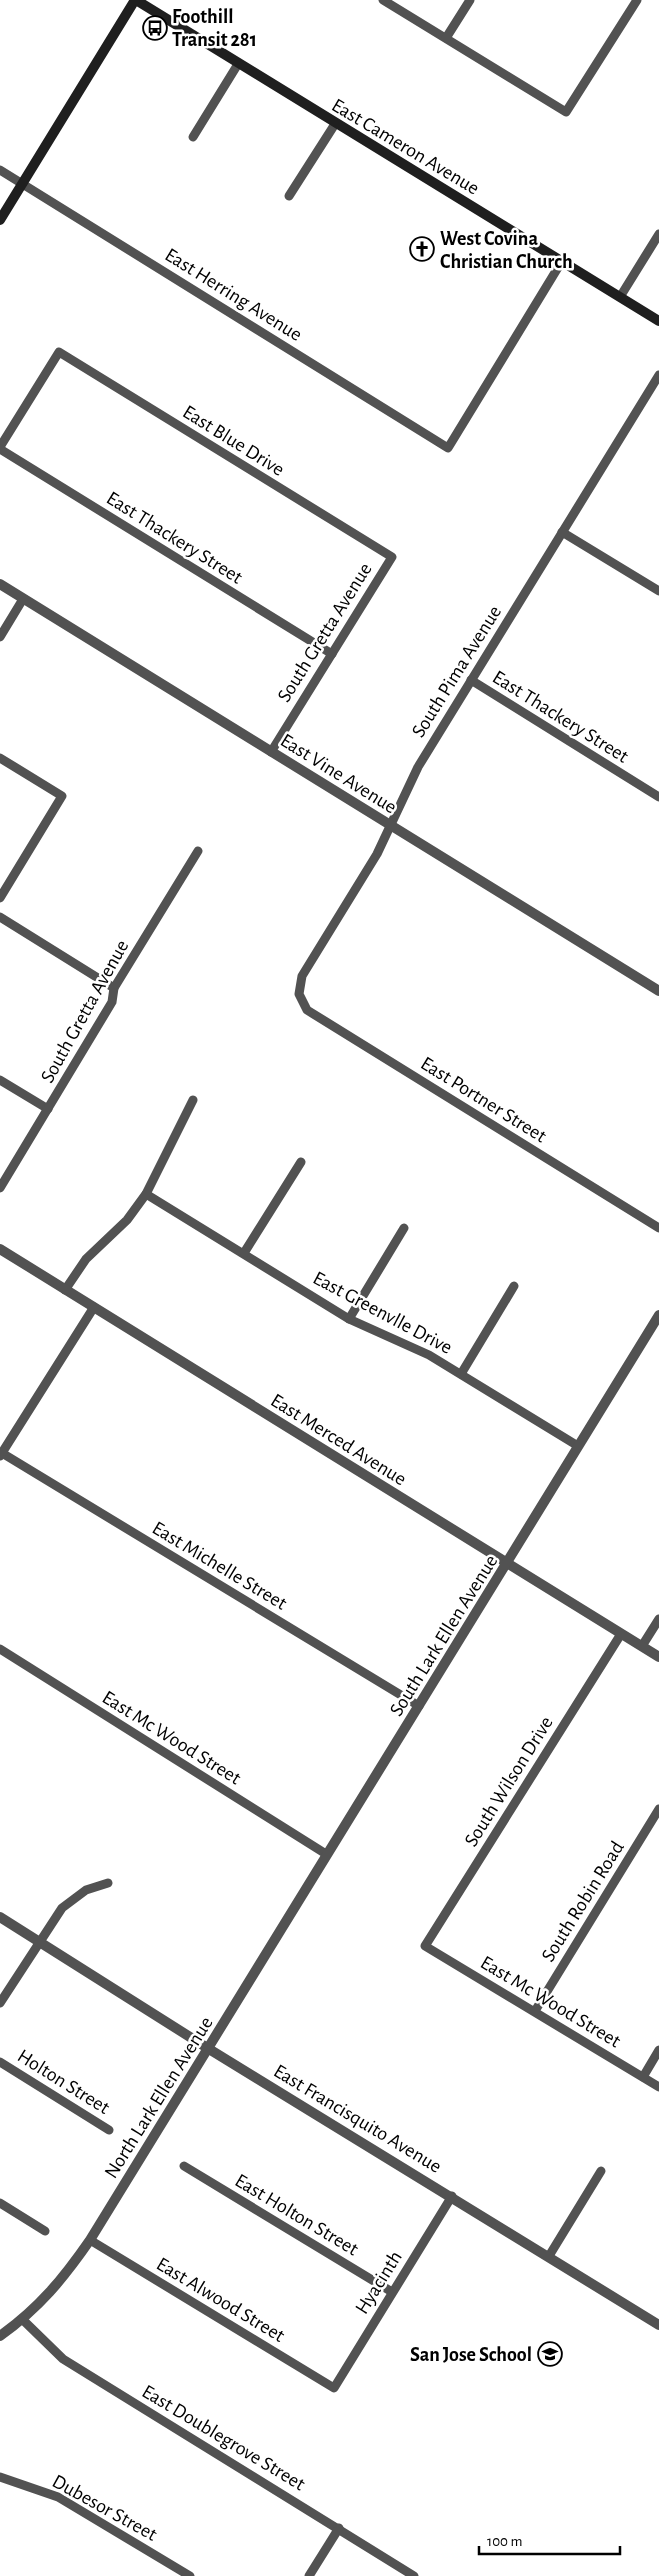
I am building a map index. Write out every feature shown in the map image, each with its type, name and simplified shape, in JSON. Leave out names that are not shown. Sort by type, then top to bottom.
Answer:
[{"type":"main road","name":"East Cameron Avenue","points":[[136,0],[335,124],[659,321]]},
{"type":"main road","points":[[0,220],[136,0]]},
{"type":"street","points":[[383,0],[566,112],[636,0]]},
{"type":"street","points":[[446,38],[470,0]]},
{"type":"street","points":[[193,137],[238,64]]},
{"type":"street","points":[[288,196],[335,124]]},
{"type":"street","name":"East Herring Avenue","points":[[0,170],[448,448],[562,261]]},
{"type":"street","points":[[620,297],[659,234]]},
{"type":"street","name":"East Blue Drive","points":[[0,448],[59,352],[392,557]]},
{"type":"street","name":"South Pima Avenue","points":[[299,994],[302,976],[377,854],[389,825],[418,767],[659,375]]},
{"type":"street","name":"East Thackery Street","points":[[0,448],[332,654]]},
{"type":"street","points":[[562,532],[659,591]]},
{"type":"street","name":"South Gretta Avenue","points":[[271,752],[392,557]]},
{"type":"street","name":"East Vine Avenue","points":[[0,584],[659,991]]},
{"type":"street","points":[[0,637],[24,599]]},
{"type":"street","name":"East Thackery Street","points":[[471,680],[659,797]]},
{"type":"street","points":[[0,758],[62,796],[0,898]]},
{"type":"street","name":"South Gretta Avenue","points":[[0,1188],[112,1002],[114,988],[198,851]]},
{"type":"street","points":[[0,917],[114,988]]},
{"type":"street","name":"East Portner Street","points":[[299,994],[307,1010],[659,1228]]},
{"type":"street","points":[[0,1080],[48,1109]]},
{"type":"street","points":[[65,1290],[86,1258],[127,1220],[146,1194],[193,1100]]},
{"type":"street","points":[[244,1252],[301,1162]]},
{"type":"street","name":"East Greenvlle Drive","points":[[146,1194],[244,1252],[349,1318],[429,1355],[578,1446]]},
{"type":"street","points":[[349,1318],[404,1228]]},
{"type":"street","name":"East Merced Avenue","points":[[0,1249],[659,1657]]},
{"type":"street","points":[[461,1374],[514,1286]]},
{"type":"street","points":[[1,1455],[94,1307]]},
{"type":"street","name":"South Lark Ellen Avenue","points":[[255,1972],[659,1315]]},
{"type":"street","name":"East Michelle Street","points":[[1,1455],[419,1706]]},
{"type":"street","points":[[642,1646],[659,1619]]},
{"type":"street","name":"South Wilson Drive","points":[[425,1946],[621,1634]]},
{"type":"street","name":"East Mc Wood Street","points":[[0,1649],[326,1854]]},
{"type":"street","name":"South Robin Road","points":[[535,2011],[659,1809]]},
{"type":"street","points":[[0,2003],[62,1908],[86,1890],[108,1883]]},
{"type":"street","name":"East Francisquito Avenue","points":[[0,1917],[209,2049],[452,2196],[659,2325]]},
{"type":"street","name":"East Mc Wood Street","points":[[425,1946],[659,2087]]},
{"type":"street","name":"North Lark Ellen Avenue","points":[[90,2240],[255,1972]]},
{"type":"street","points":[[643,2077],[659,2050]]},
{"type":"street","name":"Holton Street","points":[[0,2062],[109,2130]]},
{"type":"street","name":"East Holton Street","points":[[184,2166],[392,2292]]},
{"type":"street","points":[[549,2256],[601,2172]]},
{"type":"street","name":"Hyacinth","points":[[334,2388],[452,2196]]},
{"type":"street","points":[[0,2203],[45,2231]]},
{"type":"street","points":[[0,2336],[23,2320],[58,2285],[90,2240]]},
{"type":"street","name":"East Alwood Street","points":[[90,2240],[334,2388]]},
{"type":"street","name":"East Doublegrove Street","points":[[23,2320],[63,2359],[414,2576]]},
{"type":"street","name":"Dubesor Street","points":[[0,2477],[58,2497],[190,2576]]},
{"type":"street","points":[[309,2576],[339,2528]]},
{"type":"place","name":"Foothill Transit 281","points":[[155,28]]},
{"type":"place","name":"West Covina Christian Church","points":[[422,249]]},
{"type":"place","name":"San Jose School","points":[[550,2354]]}]
